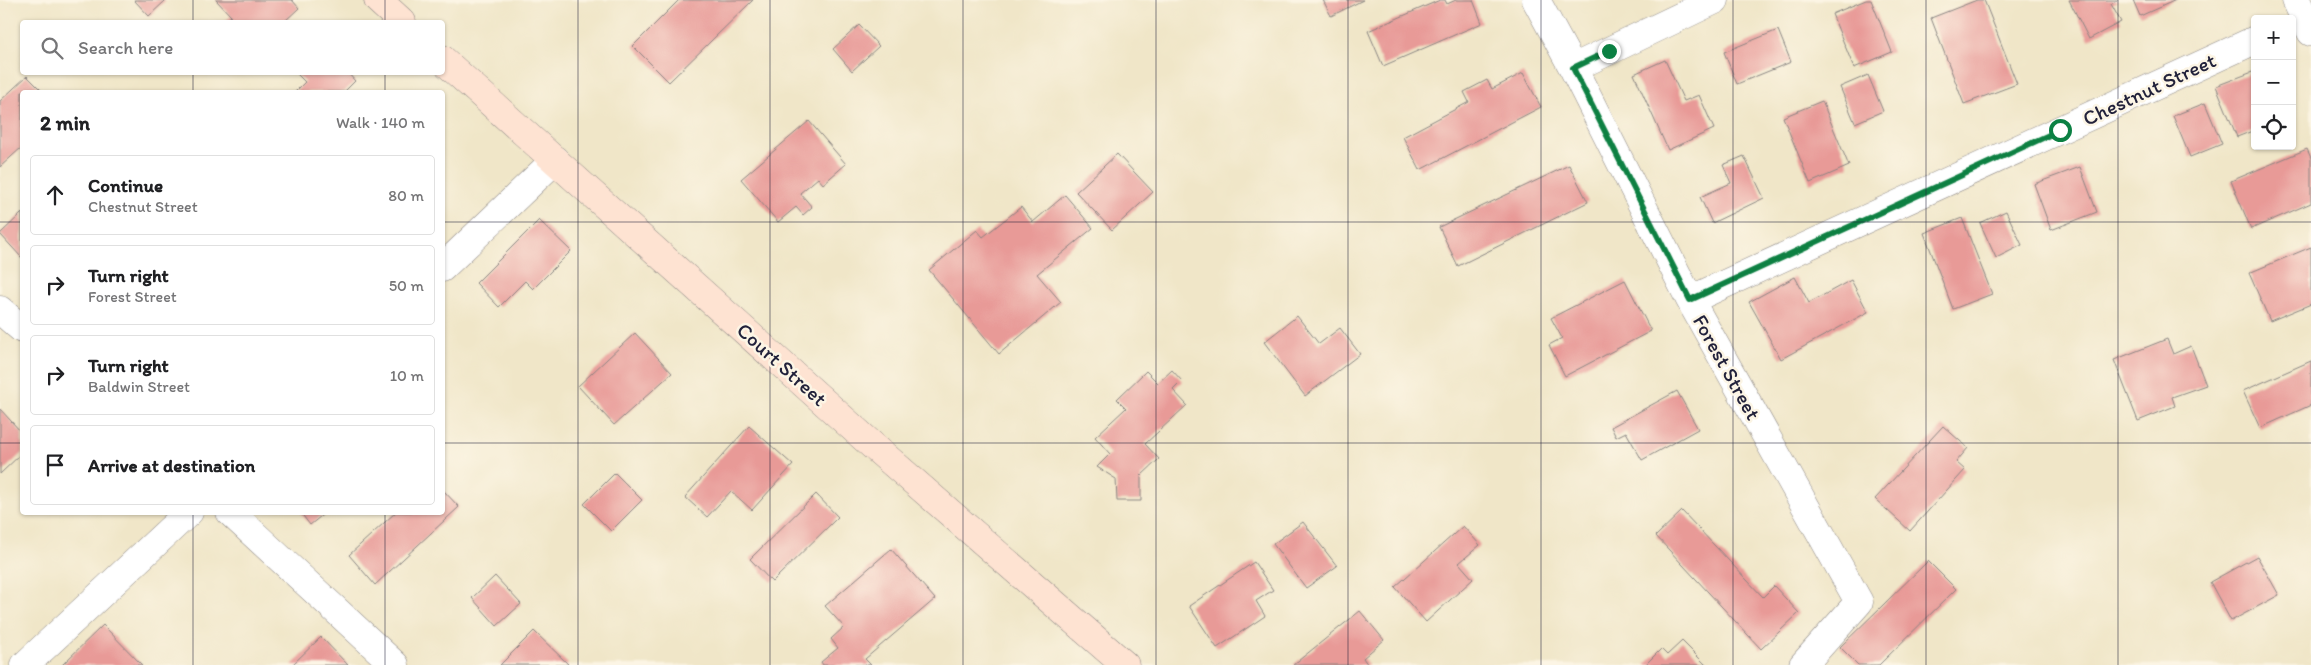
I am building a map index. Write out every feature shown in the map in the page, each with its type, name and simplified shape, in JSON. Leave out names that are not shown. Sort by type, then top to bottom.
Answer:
[{"type":"main road","points":[[378,0],[400,20]]},
{"type":"main road","name":"Court Street","points":[[445,62],[872,444],[1125,665]]},
{"type":"street","name":"Forest Street","points":[[1536,0],[1573,68],[1690,300],[1859,602],[1803,665]]},
{"type":"street","points":[[1573,68],[1715,0]]},
{"type":"street","name":"Chestnut Street","points":[[1690,300],[2251,42]]},
{"type":"street","points":[[445,265],[555,160]]},
{"type":"street","points":[[0,310],[20,327]]},
{"type":"street","points":[[25,665],[186,515]]},
{"type":"street","points":[[233,515],[395,665]]},
{"type":"building","points":[[134,0],[166,0],[149,16]]},
{"type":"building","points":[[216,0],[292,0],[299,8],[286,20],[226,20],[231,16]]},
{"type":"building","points":[[679,0],[753,0],[669,82],[633,46]]},
{"type":"building","points":[[1323,0],[1363,0],[1331,16]]},
{"type":"building","points":[[1440,0],[1445,0],[1447,4],[1456,0],[1473,0],[1482,23],[1383,66],[1368,31]]},
{"type":"building","points":[[1866,0],[1871,0],[1892,52],[1854,68],[1832,14]]},
{"type":"building","points":[[1977,0],[1984,0],[2017,84],[1964,104],[1931,18]]},
{"type":"building","points":[[2069,0],[2118,0],[2111,4],[2121,22],[2089,39]]},
{"type":"building","points":[[2133,0],[2176,0],[2140,16]]},
{"type":"building","points":[[859,25],[879,46],[852,71],[833,49]]},
{"type":"building","points":[[1778,30],[1791,62],[1737,84],[1724,52]]},
{"type":"building","points":[[1665,60],[1684,101],[1699,95],[1714,129],[1668,150],[1634,74]]},
{"type":"building","points":[[1523,73],[1541,107],[1420,170],[1403,137],[1469,102],[1464,92],[1487,80],[1492,89]]},
{"type":"building","points":[[2251,73],[2251,132],[2237,137],[2216,86]]},
{"type":"building","points":[[298,75],[350,75],[355,81],[346,90],[297,90],[305,82]]},
{"type":"building","points":[[1868,75],[1883,111],[1855,123],[1840,87]]},
{"type":"building","points":[[27,76],[41,90],[20,90],[20,149],[0,167],[0,101]]},
{"type":"building","points":[[1822,101],[1849,166],[1810,183],[1783,117]]},
{"type":"building","points":[[2205,103],[2222,144],[2190,157],[2173,116]]},
{"type":"building","points":[[809,121],[846,164],[823,184],[818,178],[800,193],[812,207],[803,215],[796,207],[778,222],[741,179]]},
{"type":"building","points":[[2307,149],[2311,158],[2311,203],[2251,229],[2231,181]]},
{"type":"building","points":[[1117,154],[1153,192],[1112,230],[1076,192]]},
{"type":"building","points":[[1744,156],[1764,198],[1712,223],[1700,197],[1731,183],[1723,165]]},
{"type":"building","points":[[1569,165],[1588,202],[1458,266],[1439,227]]},
{"type":"building","points":[[2080,167],[2097,212],[2051,230],[2034,184]]},
{"type":"building","points":[[1065,195],[1093,228],[1037,274],[1061,302],[999,354],[929,270],[977,230],[983,237],[1021,207],[1033,222]]},
{"type":"building","points":[[2006,211],[2022,245],[1996,258],[1980,223]]},
{"type":"building","points":[[20,215],[20,256],[0,234]]},
{"type":"building","points":[[1962,218],[1992,294],[1953,309],[1924,233]]},
{"type":"building","points":[[539,220],[571,251],[533,289],[525,281],[499,307],[476,283]]},
{"type":"building","points":[[2311,247],[2311,304],[2270,321],[2249,273]]},
{"type":"building","points":[[1795,277],[1809,303],[1851,280],[1868,312],[1781,359],[1749,302]]},
{"type":"building","points":[[1625,280],[1651,331],[1565,376],[1549,345],[1562,338],[1551,318]]},
{"type":"building","points":[[1297,316],[1319,344],[1340,328],[1360,354],[1305,396],[1264,342]]},
{"type":"building","points":[[635,333],[672,373],[614,425],[578,386]]},
{"type":"building","points":[[2167,339],[2173,354],[2191,346],[2206,385],[2172,397],[2175,406],[2138,421],[2114,360]]},
{"type":"building","points":[[2311,361],[2311,405],[2260,428],[2243,391]]},
{"type":"building","points":[[1172,370],[1182,381],[1173,390],[1187,405],[1145,444],[1159,459],[1141,476],[1141,501],[1117,501],[1116,479],[1097,467],[1110,454],[1095,437],[1126,408],[1117,399],[1146,371],[1158,383]]},
{"type":"building","points":[[1677,391],[1698,429],[1642,460],[1626,432],[1616,437],[1611,427]]},
{"type":"building","points":[[0,409],[20,431],[20,455],[0,474]]},
{"type":"building","points":[[749,426],[793,465],[752,510],[731,491],[707,517],[685,497]]},
{"type":"building","points":[[1943,426],[1968,448],[1956,462],[1965,470],[1910,531],[1875,499]]},
{"type":"building","points":[[615,473],[642,500],[611,531],[584,504]]},
{"type":"building","points":[[445,492],[459,507],[375,585],[349,555],[393,515],[445,515]]},
{"type":"building","points":[[816,494],[838,517],[772,582],[750,559]]},
{"type":"building","points":[[1682,511],[1763,597],[1774,586],[1799,613],[1761,649],[1656,536]]},
{"type":"building","points":[[302,515],[322,515],[310,525]]},
{"type":"building","points":[[1303,522],[1337,566],[1306,588],[1273,544]]},
{"type":"building","points":[[1463,526],[1480,545],[1459,563],[1473,579],[1426,622],[1395,587]]},
{"type":"building","points":[[891,549],[935,599],[865,659],[871,665],[823,665],[821,662],[838,648],[831,639],[844,627],[825,606]]},
{"type":"building","points":[[2257,556],[2279,595],[2231,621],[2210,582]]},
{"type":"building","points":[[1928,561],[1956,589],[1879,665],[1858,665],[1840,647]]},
{"type":"building","points":[[1254,562],[1273,590],[1256,601],[1265,616],[1217,648],[1189,606]]},
{"type":"building","points":[[495,576],[521,604],[497,626],[472,598]]},
{"type":"building","points":[[1360,611],[1384,640],[1363,658],[1368,665],[1293,665]]},
{"type":"building","points":[[103,625],[142,665],[62,665]]},
{"type":"building","points":[[534,631],[568,664],[500,665]]},
{"type":"building","points":[[321,637],[348,665],[292,665]]},
{"type":"building","points":[[1682,641],[1706,665],[1645,665],[1661,649],[1667,655]]},
{"type":"route","points":[[1609,51],[1573,68],[1690,300],[2060,130]]}]
